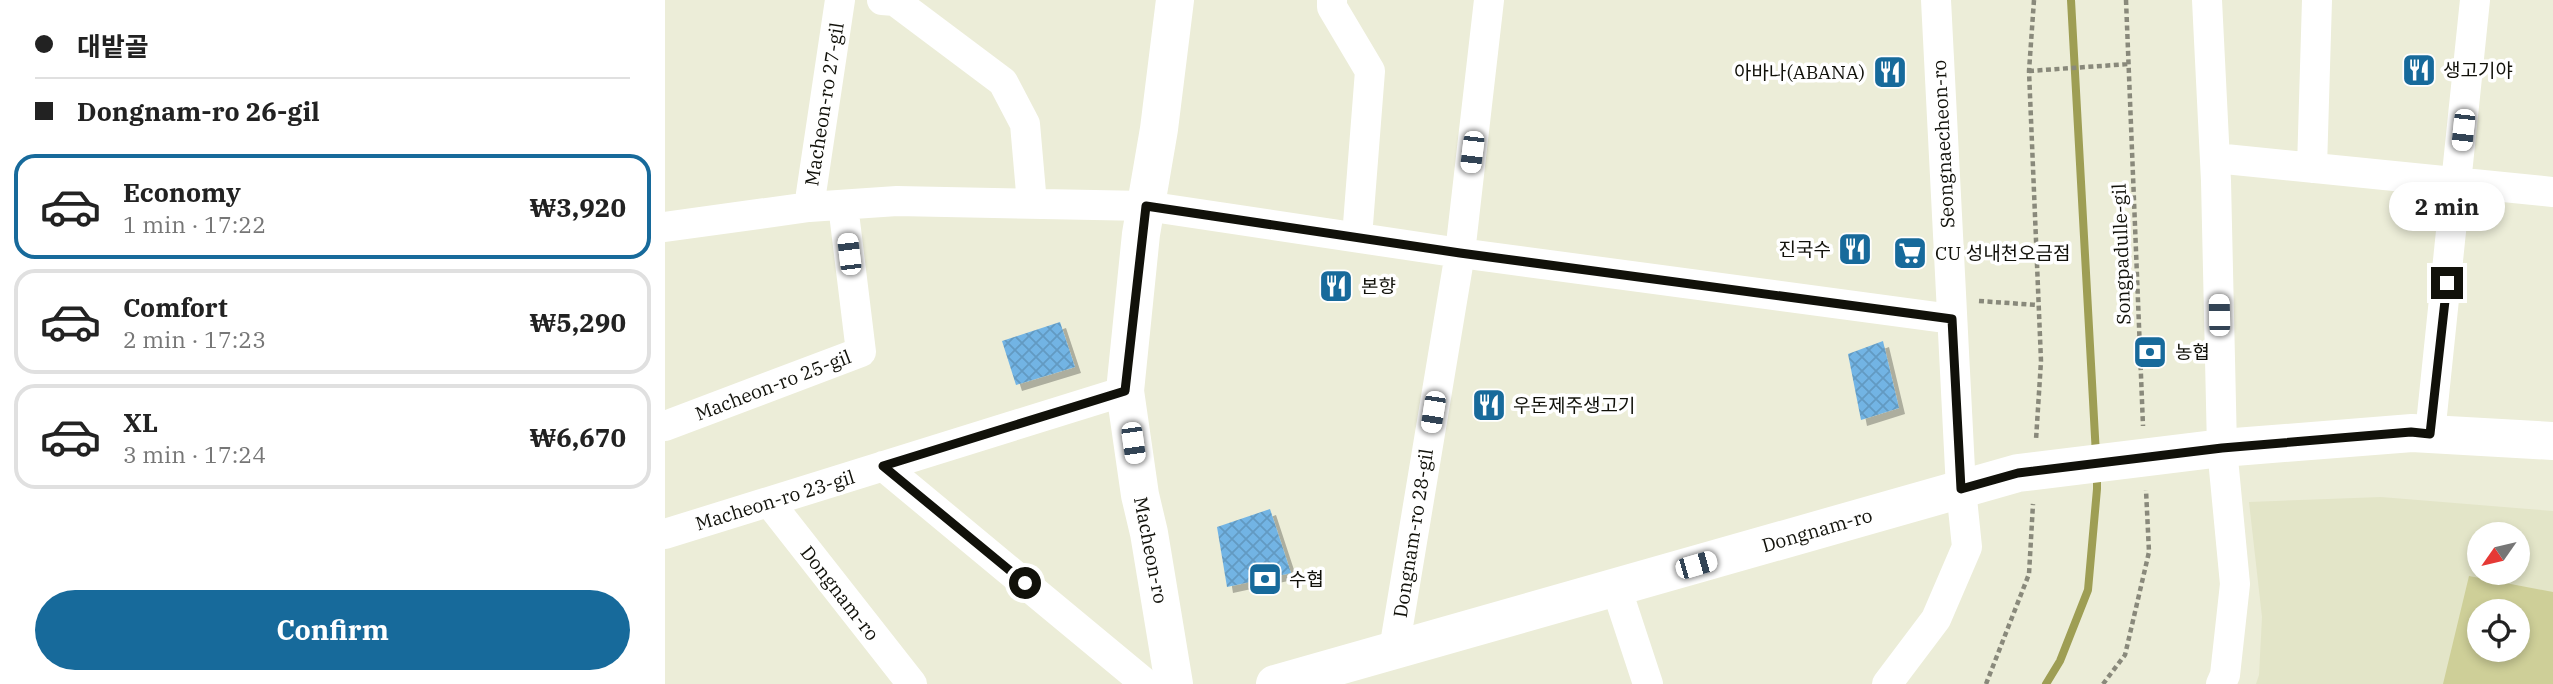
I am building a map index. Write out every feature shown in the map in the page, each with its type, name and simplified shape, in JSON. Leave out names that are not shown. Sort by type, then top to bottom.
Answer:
[{"type":"main road","name":"Macheon-ro","points":[[1174,684],[1149,533],[1140,495],[1125,391],[1146,206],[1159,129],[1175,0]]},
{"type":"main road","points":[[2222,448],[2411,432],[2553,441]]},
{"type":"main road","name":"Dongnam-ro","points":[[1275,684],[1359,672],[1394,650],[1961,489],[2025,483],[2222,448]]},
{"type":"street","name":"Macheon-ro 27-gil","points":[[809,207],[840,0]]},
{"type":"street","points":[[882,0],[895,1],[1003,82],[1025,124],[1032,204]]},
{"type":"street","points":[[1332,0],[1332,7],[1370,71],[1357,237]]},
{"type":"street","name":"Dongnam-ro 28-gil","points":[[1394,650],[1460,253],[1489,0]]},
{"type":"street","name":"Seongnaecheon-ro","points":[[1887,684],[1936,619],[1967,547],[1961,489],[1936,0]]},
{"type":"street","points":[[2207,0],[2215,158],[2222,448],[2235,584],[2225,675],[2221,684]]},
{"type":"street","points":[[2312,168],[2317,0]]},
{"type":"street","points":[[2430,434],[2475,0]]},
{"type":"street","points":[[2215,158],[2553,192]]},
{"type":"street","points":[[665,227],[809,207],[898,201],[1146,206],[1460,253],[1952,309]]},
{"type":"street","name":"Macheon-ro 25-gil","points":[[665,426],[861,352],[843,205]]},
{"type":"street","name":"Macheon-ro 23-gil","points":[[665,534],[1125,391]]},
{"type":"street","points":[[883,466],[1146,684]]},
{"type":"street","name":"Dongnam-ro","points":[[769,502],[912,684]]},
{"type":"street","points":[[1616,587],[1649,684]]},
{"type":"path","points":[[2035,0],[2029,71],[2041,361],[2036,441]]},
{"type":"path","name":"Songpadulle-gil","points":[[2126,0],[2143,430]]},
{"type":"path","points":[[2029,71],[2129,64]]},
{"type":"path","points":[[1952,309],[2037,305]]},
{"type":"path","points":[[1986,684],[2029,574],[2025,483]]},
{"type":"path","points":[[2103,684],[2125,655],[2149,552],[2146,484]]},
{"type":"shaded area","points":[[2381,497],[2553,511],[2553,684],[2256,684],[2259,675],[2262,617],[2249,502]]},
{"type":"green space","points":[[2467,584],[2516,585],[2553,592],[2553,684],[2443,684]]},
{"type":"building","points":[[1060,322],[1075,367],[1016,385],[1002,341]]},
{"type":"building","points":[[1883,341],[1899,408],[1861,420],[1848,354]]},
{"type":"building","points":[[1270,509],[1291,573],[1227,587],[1217,527]]},
{"type":"waterway","points":[[2071,0],[2096,455]]},
{"type":"waterway","points":[[2046,684],[2060,661],[2088,590],[2097,475]]},
{"type":"place","name":"생고기야","points":[[2419,70]]},
{"type":"place","name":"아바나(ABANA)","points":[[1890,72]]},
{"type":"place","name":"진국수","points":[[1855,249]]},
{"type":"place","name":"CU 성내천오금점","points":[[1910,253]]},
{"type":"place","name":"본향","points":[[1336,286]]},
{"type":"place","name":"농협","points":[[2150,352]]},
{"type":"place","name":"우돈제주생고기","points":[[1489,405]]},
{"type":"place","name":"수협","points":[[1265,579]]},
{"type":"route","points":[[1025,583],[883,466],[1125,391],[1146,206],[1460,253],[1952,319],[1961,489],[2018,473],[2222,448],[2411,432],[2430,434],[2447,283]]}]
